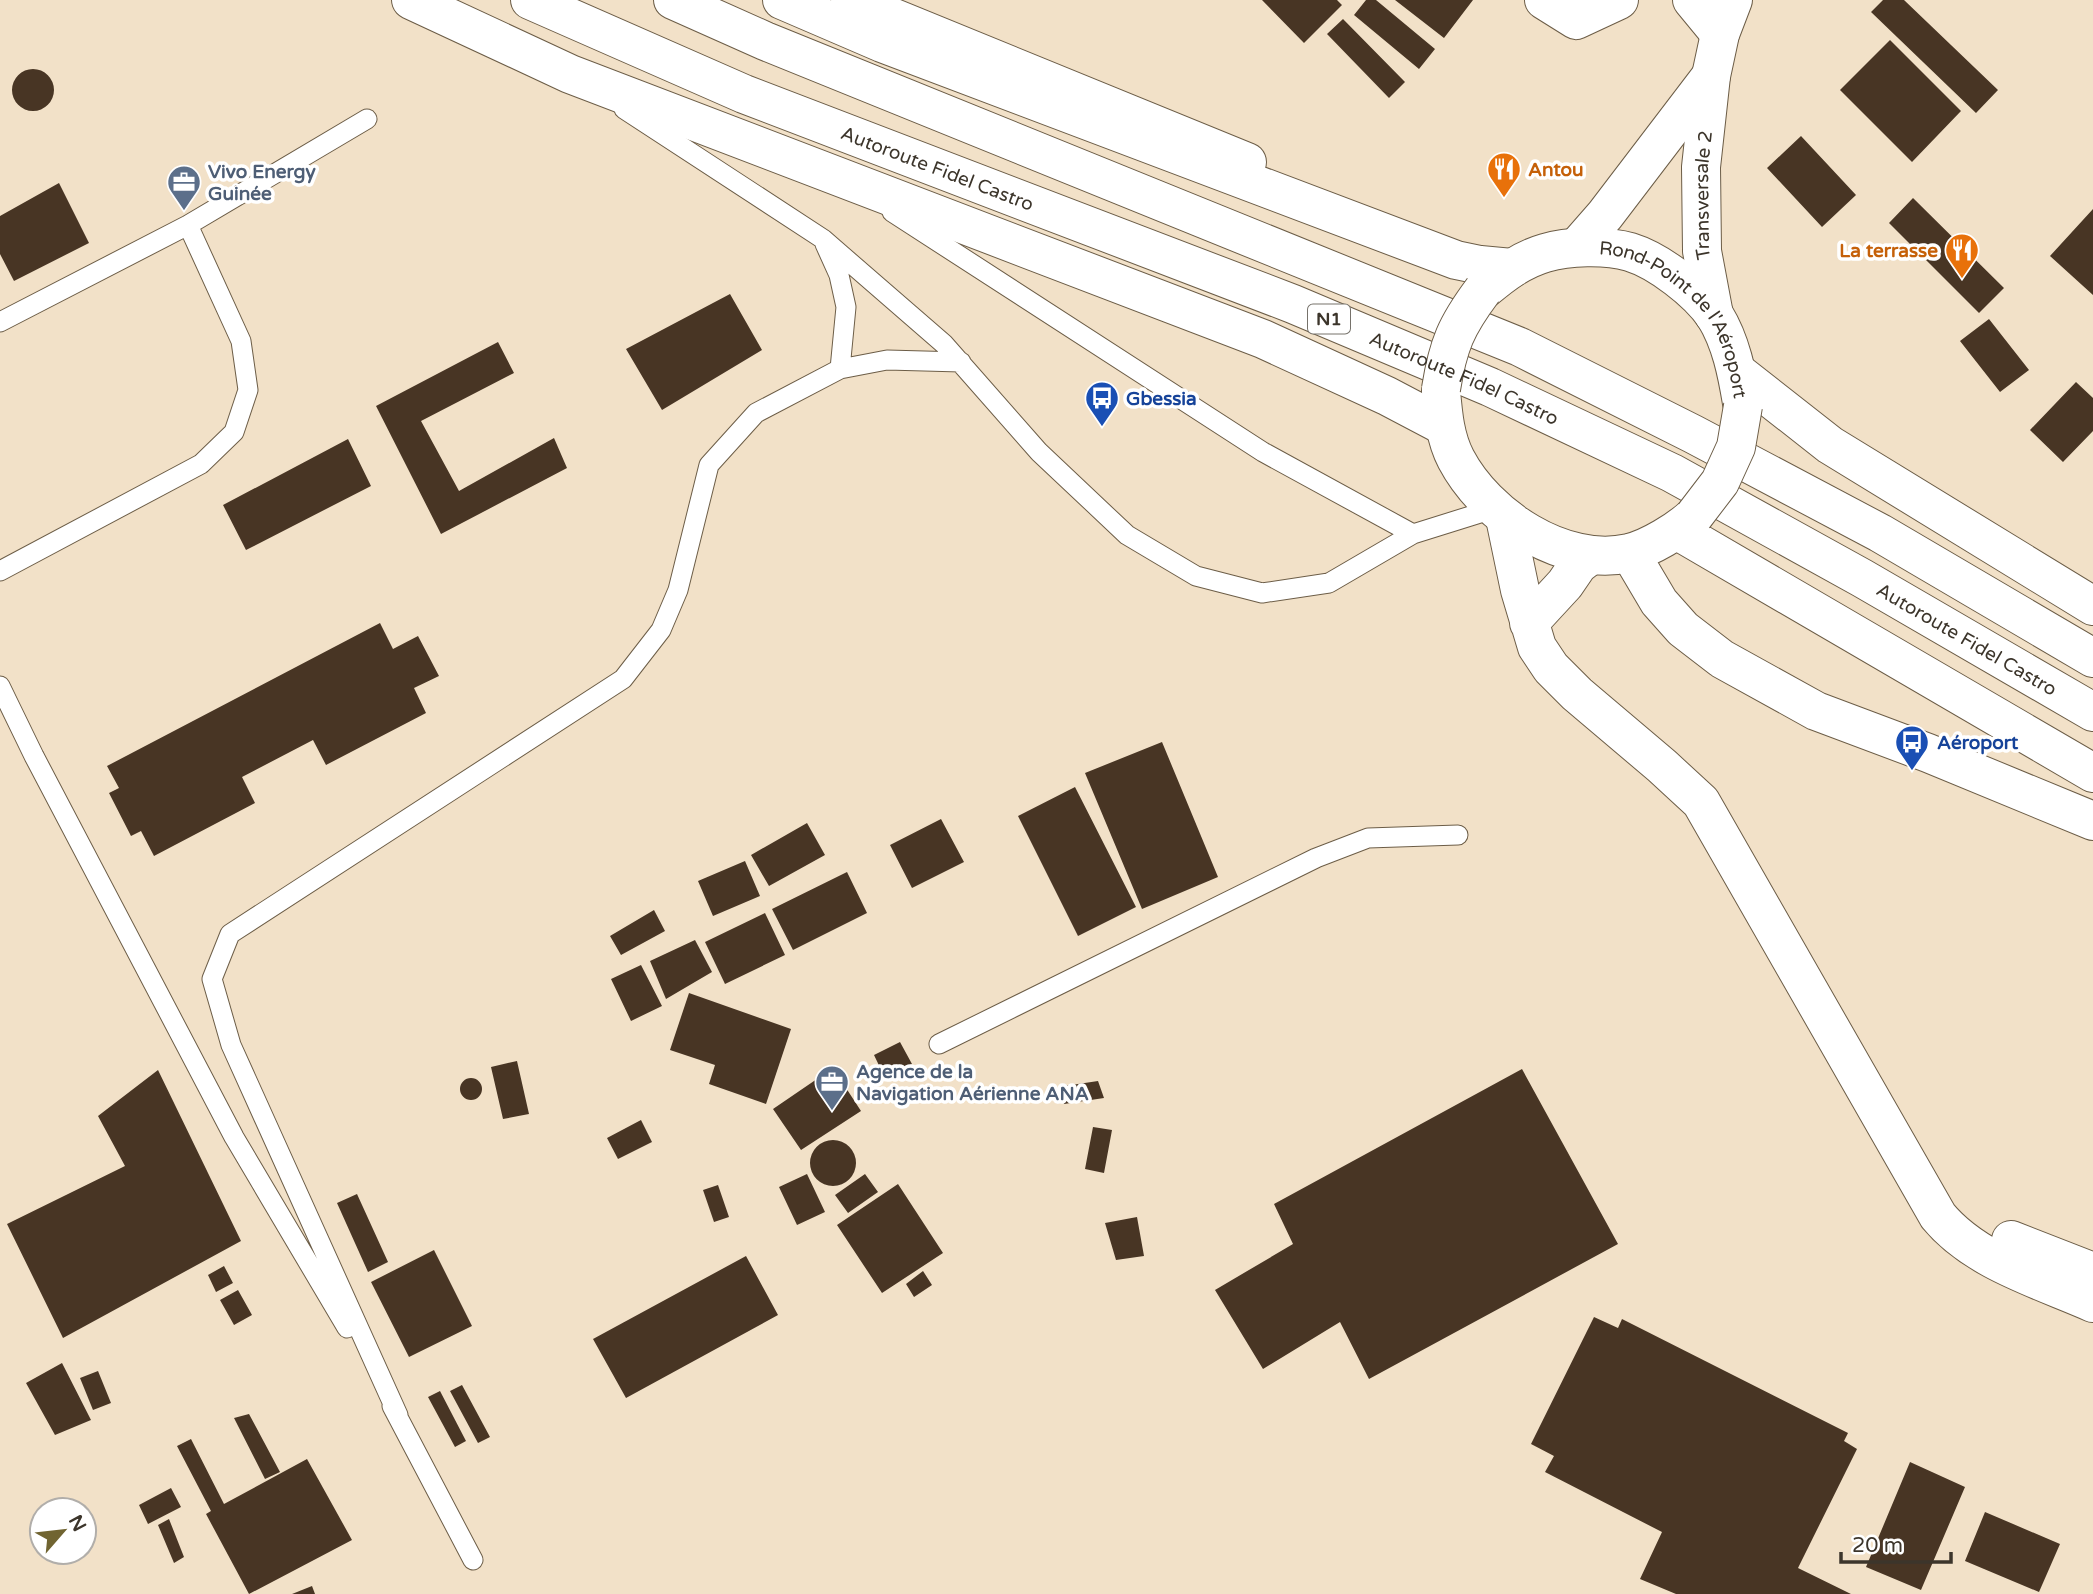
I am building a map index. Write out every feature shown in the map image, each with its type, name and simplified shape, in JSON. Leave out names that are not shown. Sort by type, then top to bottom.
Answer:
[{"type":"main road","points":[[411,0],[570,75],[1263,339],[1387,396],[1443,408]]},
{"type":"main road","name":"Autoroute Fidel Castro","points":[[530,0],[744,94],[1293,304],[1490,387],[1672,473],[2093,712]]},
{"type":"main road","name":"N1","points":[[673,0],[765,41],[1520,347],[1881,533],[2093,659]]},
{"type":"main road","points":[[782,0],[882,43],[1456,260],[1480,265],[1499,275]]},
{"type":"main road","points":[[850,0],[1499,275]]},
{"type":"main road","points":[[1544,0],[1576,20],[1619,0]]},
{"type":"main road","points":[[1692,0],[1727,17]]},
{"type":"main road","name":"Transversale 2","points":[[1714,315],[1702,239],[1701,167],[1711,76],[1727,17]]},
{"type":"main road","name":"Transversale 2","points":[[1577,247],[1605,215],[1711,76]]},
{"type":"main road","name":"Rond-Point de l'Aéroport","points":[[1577,247],[1630,252],[1677,276],[1714,315],[1727,340],[1740,389],[1736,447],[1720,482],[1686,523],[1630,553],[1591,555],[1530,535],[1499,513],[1471,485],[1454,456],[1443,408],[1447,353],[1461,319],[1499,275],[1544,254],[1577,247]]},
{"type":"main road","points":[[1740,389],[2093,606]]},
{"type":"main road","points":[[1499,513],[1536,648],[1577,694],[1701,802],[1938,1216],[1951,1231],[1982,1252],[2093,1303]]},
{"type":"main road","points":[[1686,523],[2093,773]]},
{"type":"main road","points":[[1630,553],[1659,602],[1683,629],[1723,659],[1816,711],[1928,753],[2093,821]]},
{"type":"main road","points":[[1529,623],[1565,584],[1578,565],[1591,555]]},
{"type":"main road","points":[[1913,1171],[1983,1228],[2093,1272]]},
{"type":"lane","points":[[570,75],[823,239],[944,344],[1039,452],[1128,535],[1196,576],[1262,593],[1329,583],[1413,534],[1499,513]]},
{"type":"lane","points":[[0,321],[188,225],[367,119]]},
{"type":"lane","points":[[838,178],[1263,452],[1413,534]]},
{"type":"lane","points":[[0,571],[201,464],[234,432],[248,390],[241,341],[188,225]]},
{"type":"lane","points":[[823,239],[839,275],[846,307],[840,369]]},
{"type":"lane","points":[[473,1560],[398,1415],[231,1045],[212,979],[230,934],[623,678],[661,630],[678,590],[709,465],[757,413],[840,369],[887,360],[961,362]]},
{"type":"lane","points":[[0,686],[234,1137],[398,1415]]},
{"type":"lane","points":[[939,1044],[1316,858],[1368,838],[1458,835]]},
{"type":"building","points":[[1262,0],[1337,0],[1342,5],[1304,43]]},
{"type":"building","points":[[1366,0],[1376,0],[1435,49],[1419,69],[1354,15]]},
{"type":"building","points":[[1395,0],[1473,0],[1444,38]]},
{"type":"building","points":[[1883,0],[1904,0],[1998,90],[1976,113],[1871,12]]},
{"type":"building","points":[[1343,19],[1405,82],[1389,98],[1327,34]]},
{"type":"building","points":[[1890,40],[1961,111],[1912,162],[1840,90]]},
{"type":"building","points":[[33,69],[48,75],[54,90],[48,105],[33,111],[18,105],[12,90],[18,75]]},
{"type":"building","points":[[1801,136],[1856,195],[1822,227],[1767,168]]},
{"type":"building","points":[[59,183],[89,243],[14,281],[0,254],[0,216]]},
{"type":"building","points":[[1913,198],[2004,288],[1979,313],[1889,223]]},
{"type":"building","points":[[2093,209],[2093,295],[2050,256]]},
{"type":"building","points":[[730,294],[762,350],[662,410],[626,349]]},
{"type":"building","points":[[1989,319],[2029,370],[2000,392],[1960,341]]},
{"type":"building","points":[[498,342],[514,373],[421,421],[459,491],[554,438],[567,468],[441,534],[376,406]]},
{"type":"building","points":[[2076,382],[2093,398],[2093,431],[2063,462],[2030,430]]},
{"type":"building","points":[[348,439],[371,486],[246,550],[223,505]]},
{"type":"building","points":[[380,623],[393,649],[418,636],[439,676],[414,688],[426,713],[326,765],[313,740],[242,777],[255,803],[154,856],[141,831],[131,836],[109,793],[119,788],[107,766]]},
{"type":"building","points":[[1162,742],[1218,877],[1142,909],[1085,773]]},
{"type":"building","points":[[1075,787],[1136,907],[1078,936],[1018,816]]},
{"type":"building","points":[[941,819],[964,862],[912,888],[890,845]]},
{"type":"building","points":[[807,823],[825,855],[769,886],[751,855]]},
{"type":"building","points":[[745,861],[760,896],[713,916],[698,881]]},
{"type":"building","points":[[847,872],[867,913],[793,950],[772,909]]},
{"type":"building","points":[[654,910],[665,931],[621,955],[610,936]]},
{"type":"building","points":[[765,913],[785,955],[725,984],[705,942]]},
{"type":"building","points":[[695,940],[712,972],[666,999],[650,961]]},
{"type":"building","points":[[641,965],[662,1006],[631,1021],[611,979]]},
{"type":"building","points":[[689,993],[791,1029],[766,1104],[709,1084],[715,1065],[670,1050]]},
{"type":"building","points":[[900,1042],[912,1064],[885,1078],[874,1055]]},
{"type":"building","points":[[517,1061],[529,1114],[503,1119],[491,1067]]},
{"type":"building","points":[[833,1068],[861,1111],[801,1150],[773,1109]]},
{"type":"building","points":[[1522,1069],[1618,1244],[1369,1379],[1340,1322],[1263,1369],[1215,1290],[1293,1244],[1274,1204]]},
{"type":"building","points":[[158,1070],[241,1241],[63,1338],[7,1224],[125,1166],[98,1116]]},
{"type":"building","points":[[467,1078],[475,1078],[482,1085],[482,1093],[475,1100],[467,1100],[460,1093],[460,1085]]},
{"type":"building","points":[[1098,1081],[1104,1098],[1064,1104],[1058,1087]]},
{"type":"building","points":[[641,1120],[652,1142],[618,1159],[607,1138]]},
{"type":"building","points":[[1093,1127],[1112,1130],[1104,1173],[1085,1169]]},
{"type":"building","points":[[833,1140],[842,1141],[849,1147],[855,1154],[855,1172],[849,1179],[842,1185],[833,1186],[824,1185],[817,1179],[811,1172],[810,1163],[811,1154],[817,1147],[824,1141]]},
{"type":"building","points":[[807,1174],[825,1212],[797,1225],[779,1187]]},
{"type":"building","points":[[865,1174],[878,1192],[848,1213],[835,1195]]},
{"type":"building","points":[[898,1184],[943,1253],[882,1293],[837,1225]]},
{"type":"building","points":[[718,1185],[729,1217],[714,1222],[703,1190]]},
{"type":"building","points":[[357,1194],[388,1262],[368,1272],[337,1203]]},
{"type":"building","points":[[1137,1217],[1144,1256],[1116,1260],[1105,1223]]},
{"type":"building","points":[[434,1250],[472,1326],[409,1357],[371,1282]]},
{"type":"building","points":[[746,1256],[778,1315],[626,1398],[593,1339]]},
{"type":"building","points":[[224,1266],[233,1283],[216,1292],[208,1275]]},
{"type":"building","points":[[923,1271],[932,1285],[914,1297],[906,1284]]},
{"type":"building","points":[[238,1290],[252,1315],[234,1325],[220,1300]]},
{"type":"building","points":[[1594,1317],[1618,1328],[1622,1319],[1848,1433],[1844,1441],[1857,1449],[1798,1568],[1851,1594],[1676,1594],[1640,1579],[1662,1532],[1545,1472],[1554,1456],[1531,1444]]},
{"type":"building","points":[[62,1363],[91,1420],[55,1435],[26,1383]]},
{"type":"building","points":[[98,1371],[111,1403],[93,1410],[80,1378]]},
{"type":"building","points":[[462,1385],[490,1437],[478,1443],[450,1391]]},
{"type":"building","points":[[440,1391],[466,1441],[455,1447],[428,1397]]},
{"type":"building","points":[[249,1414],[280,1472],[265,1479],[234,1418]]},
{"type":"building","points":[[191,1439],[224,1504],[307,1459],[352,1540],[249,1594],[206,1514],[211,1511],[177,1446]]},
{"type":"building","points":[[1910,1462],[1965,1487],[1921,1590],[1866,1567]]},
{"type":"building","points":[[171,1488],[181,1507],[148,1524],[139,1505]]},
{"type":"building","points":[[1985,1512],[2060,1544],[2039,1592],[1965,1561]]},
{"type":"building","points":[[169,1519],[184,1557],[174,1563],[158,1525]]},
{"type":"building","points":[[312,1586],[315,1594],[292,1594]]},
{"type":"place","name":"Antou","points":[[1504,199]]},
{"type":"place","name":"Vivo Energy Guinée","points":[[184,212]]},
{"type":"place","name":"La terrasse","points":[[1962,280]]},
{"type":"place","name":"Gbessia","points":[[1102,428]]},
{"type":"place","name":"Aéroport","points":[[1912,772]]},
{"type":"place","name":"Agence de la Navigation Aérienne ANA","points":[[832,1112]]}]
